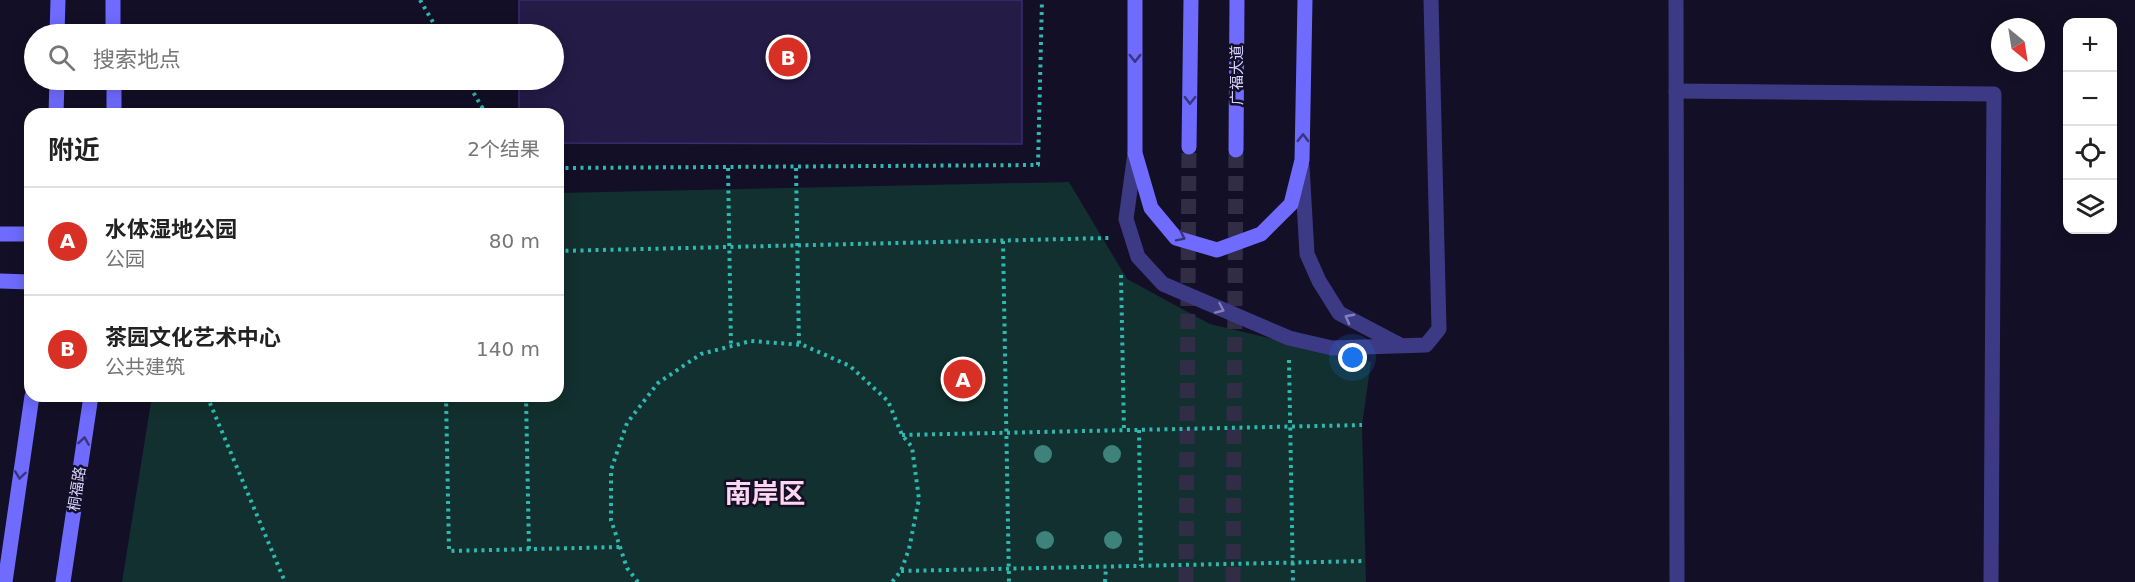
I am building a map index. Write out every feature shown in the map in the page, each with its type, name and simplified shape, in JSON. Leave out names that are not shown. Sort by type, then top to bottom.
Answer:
[{"type":"main road","points":[[57,24],[58,0]]},
{"type":"main road","points":[[113,0],[113,24]]},
{"type":"main road","points":[[1135,0],[1134,153],[1151,208],[1176,238],[1217,250],[1261,234],[1291,204],[1302,160],[1305,0]]},
{"type":"main road","points":[[1189,147],[1191,0]]},
{"type":"main road","name":"广福大道","points":[[1236,150],[1237,0]]},
{"type":"main road","points":[[56,108],[57,90]]},
{"type":"main road","points":[[114,90],[114,108]]},
{"type":"main road","points":[[0,234],[24,234]]},
{"type":"main road","points":[[0,281],[24,282]]},
{"type":"main road","points":[[5,582],[31,402]]},
{"type":"main road","name":"桐福路","points":[[63,582],[90,402]]},
{"type":"lane","points":[[1134,153],[1126,219],[1138,257],[1163,284],[1289,338],[1332,348],[1426,345],[1439,329],[1431,0]]},
{"type":"lane","points":[[1676,0],[1677,582]]},
{"type":"lane","points":[[1676,91],[1994,94],[1991,582]]},
{"type":"lane","points":[[1302,160],[1307,254],[1319,280],[1339,313],[1401,345]]},
{"type":"path","points":[[420,0],[434,24]]},
{"type":"path","points":[[564,168],[1038,165],[1042,0]]},
{"type":"path","points":[[472,90],[482,108]]},
{"type":"path","points":[[728,167],[731,347]]},
{"type":"path","points":[[796,168],[799,345]]},
{"type":"path","points":[[564,251],[1133,238]]},
{"type":"path","points":[[1003,241],[1009,582]]},
{"type":"path","points":[[1121,272],[1124,430]]},
{"type":"path","points":[[1289,338],[1293,582]]},
{"type":"path","points":[[638,582],[627,568],[611,520],[611,470],[627,423],[658,383],[701,354],[751,341],[799,345],[850,366],[888,401],[902,435],[912,447],[919,499],[909,549],[901,571],[892,582]]},
{"type":"path","points":[[210,402],[285,582]]},
{"type":"path","points":[[446,402],[448,551],[620,547]]},
{"type":"path","points":[[526,402],[528,550]]},
{"type":"path","points":[[902,435],[1362,425]]},
{"type":"path","points":[[1139,430],[1141,566]]},
{"type":"path","points":[[901,571],[1365,561]]},
{"type":"path","points":[[1105,582],[1106,567]]},
{"type":"green space","points":[[1069,182],[1127,279],[1210,324],[1371,362],[1362,425],[1366,582],[122,582],[151,402],[564,402],[564,193]]},
{"type":"building","points":[[519,0],[1022,0],[1022,144],[564,143],[564,108],[519,108],[519,90],[564,90],[564,24],[519,24]]},
{"type":"tunnel","points":[[1186,582],[1189,147]]},
{"type":"tunnel","points":[[1233,582],[1236,150]]},
{"type":"place","name":"茶园文化艺术中心","points":[[788,57]]},
{"type":"place","name":"水体湿地公园","points":[[963,379]]},
{"type":"district","name":"南岸区","points":[[765,494]]}]
